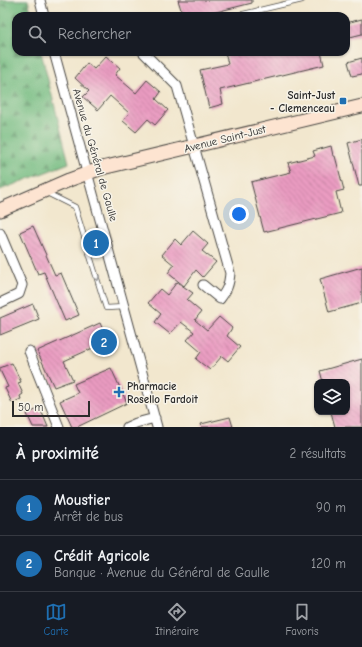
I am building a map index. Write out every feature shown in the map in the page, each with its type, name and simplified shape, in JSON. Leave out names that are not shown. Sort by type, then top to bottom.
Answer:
[{"type":"street","points":[[40,0],[43,12]]},
{"type":"street","name":"Avenue du Général de Gaulle","points":[[55,56],[156,423]]},
{"type":"street","points":[[147,56],[177,86],[230,273],[230,283],[220,299],[203,285]]},
{"type":"street","name":"Avenue Saint-Just","points":[[0,210],[69,180],[102,168],[362,106]]},
{"type":"street","points":[[0,233],[22,285],[19,294],[0,303]]},
{"type":"street","points":[[29,351],[59,427]]},
{"type":"street","points":[[126,427],[136,423],[156,423]]},
{"type":"lane","points":[[252,12],[302,0]]},
{"type":"lane","points":[[44,191],[75,207],[106,308],[125,307]]},
{"type":"green space","points":[[0,0],[28,0],[31,12],[12,12],[12,56],[42,56],[69,163],[0,190]]},
{"type":"building","points":[[178,0],[252,0],[252,3],[216,12],[182,12]]},
{"type":"building","points":[[362,19],[362,34],[350,37],[350,22]]},
{"type":"building","points":[[106,56],[120,68],[115,75],[136,93],[147,80],[161,92],[156,99],[168,110],[155,125],[148,119],[136,132],[123,121],[129,113],[110,96],[98,110],[83,97],[89,91],[75,78],[87,63],[94,69]]},
{"type":"building","points":[[226,56],[322,56],[324,65],[220,90],[223,104],[209,108],[200,70],[228,64]]},
{"type":"building","points":[[362,58],[362,74],[352,76],[348,62]]},
{"type":"building","points":[[362,139],[362,186],[359,186],[348,143]]},
{"type":"building","points":[[331,146],[344,190],[336,192],[341,213],[264,232],[251,182],[291,172],[288,163],[315,156],[313,151]]},
{"type":"building","points":[[33,226],[55,275],[61,273],[79,315],[65,321],[44,272],[38,274],[20,232]]},
{"type":"building","points":[[193,231],[208,244],[202,251],[216,262],[203,277],[196,270],[184,286],[168,273],[174,265],[162,255],[175,239],[181,245]]},
{"type":"building","points":[[362,267],[362,303],[329,312],[320,279]]},
{"type":"building","points":[[177,282],[193,293],[187,300],[201,312],[195,320],[207,330],[219,317],[232,328],[227,336],[240,347],[228,361],[222,356],[210,370],[196,359],[201,352],[187,340],[194,332],[181,322],[170,334],[155,322],[161,314],[148,303],[160,289],[167,295]]},
{"type":"building","points":[[33,304],[39,319],[0,335],[0,318]]},
{"type":"building","points":[[100,323],[108,341],[64,361],[73,380],[54,387],[37,351]]},
{"type":"building","points":[[362,359],[362,427],[335,427],[332,415],[350,415],[350,379],[322,379],[320,371]]},
{"type":"building","points":[[12,363],[21,382],[18,383],[23,394],[20,396],[21,399],[12,403],[5,388],[8,387],[0,368]]},
{"type":"building","points":[[111,368],[127,403],[77,427],[72,427],[60,401],[78,393],[74,384]]},
{"type":"building","points":[[40,408],[48,427],[33,427],[27,414]]},
{"type":"building","points":[[230,417],[233,427],[202,427],[201,424]]},
{"type":"place","name":"Saint-Just - Clemenceau","points":[[343,101]]},
{"type":"place","name":"Moustier","points":[[96,243]]},
{"type":"place","name":"Crédit Agricole","points":[[104,342]]},
{"type":"place","name":"Pharmacie Rosello Fardoit","points":[[119,392]]}]
